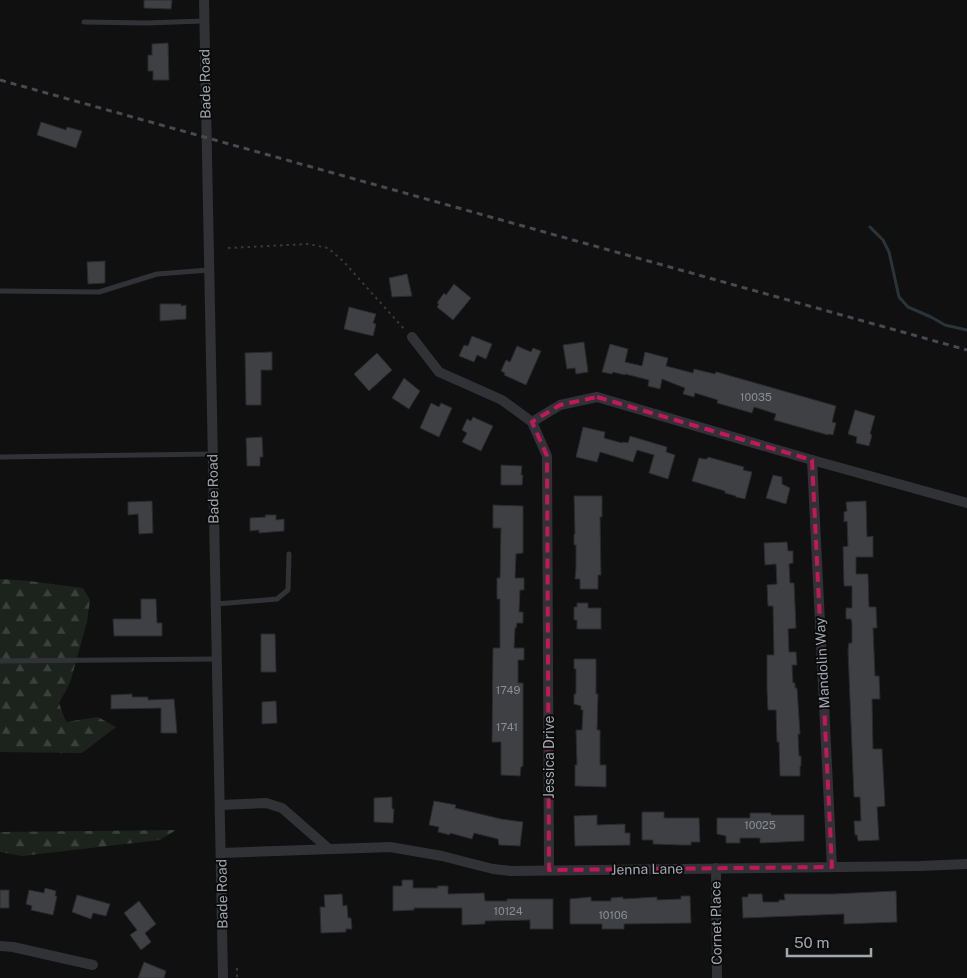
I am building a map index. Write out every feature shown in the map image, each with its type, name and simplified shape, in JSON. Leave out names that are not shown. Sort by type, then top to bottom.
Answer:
[{"type":"street","name":"Bade Road","points":[[204,0],[223,978]]},
{"type":"street","points":[[412,337],[439,372],[502,400],[532,422],[560,405],[597,397],[967,503]]},
{"type":"street","name":"Jessica Drive","points":[[532,422],[547,456],[549,870]]},
{"type":"street","name":"Mandolin Way","points":[[812,460],[832,867]]},
{"type":"street","points":[[220,805],[266,803],[282,808],[328,849]]},
{"type":"street","name":"Jenna Lane","points":[[221,853],[390,847],[442,856],[493,869],[511,871],[967,864]]},
{"type":"street","name":"Cornet Place","points":[[716,868],[717,978]]},
{"type":"street","points":[[0,946],[13,947],[92,965]]},
{"type":"lane","points":[[84,22],[146,23],[204,21]]},
{"type":"lane","points":[[0,291],[99,292],[157,274],[209,270]]},
{"type":"lane","points":[[0,457],[212,454]]},
{"type":"lane","points":[[216,604],[277,600],[288,590],[288,554]]},
{"type":"lane","points":[[0,661],[217,659]]},
{"type":"path","points":[[228,248],[308,244],[328,248],[343,261],[412,337]]},
{"type":"path","points":[[237,968],[238,978]]},
{"type":"highlighted area","points":[[597,397],[812,460],[832,867],[549,870],[547,456],[532,422],[560,405]]},
{"type":"green space","points":[[0,579],[83,588],[90,600],[87,622],[70,683],[59,703],[66,722],[98,717],[116,727],[82,753],[0,752]]},
{"type":"green space","points":[[176,830],[160,840],[22,856],[0,852],[0,832]]},
{"type":"building","points":[[144,0],[172,0],[171,9],[144,8]]},
{"type":"building","points":[[168,43],[169,80],[153,80],[153,71],[148,71],[148,55],[152,55],[152,44]]},
{"type":"building","points":[[41,122],[66,130],[67,127],[82,131],[76,148],[37,135]]},
{"type":"building","points":[[105,261],[105,283],[88,284],[87,262]]},
{"type":"building","points":[[407,274],[412,296],[392,297],[389,278]]},
{"type":"building","points":[[454,284],[471,298],[453,320],[437,307],[439,304],[437,303]]},
{"type":"building","points":[[160,304],[186,305],[186,319],[160,321]]},
{"type":"building","points":[[349,307],[376,314],[373,323],[376,324],[373,336],[344,329]]},
{"type":"building","points":[[472,336],[492,344],[486,359],[477,355],[474,362],[459,356],[464,345],[468,346]]},
{"type":"building","points":[[584,342],[588,372],[576,374],[575,368],[567,369],[563,345]]},
{"type":"building","points":[[610,344],[628,349],[625,362],[642,366],[645,352],[668,358],[666,366],[693,373],[694,369],[715,374],[717,372],[836,406],[832,422],[836,423],[833,435],[774,420],[776,414],[754,407],[752,413],[717,403],[718,400],[695,393],[694,397],[683,394],[685,388],[662,379],[660,389],[648,386],[649,380],[625,374],[602,372]]},
{"type":"building","points":[[517,346],[531,352],[533,348],[541,351],[526,385],[504,375],[505,373],[501,371],[506,360],[510,362]]},
{"type":"building","points":[[272,352],[272,370],[261,370],[261,405],[246,405],[245,353]]},
{"type":"building","points":[[377,353],[392,370],[369,391],[354,374]]},
{"type":"building","points":[[404,378],[420,391],[409,409],[392,398]]},
{"type":"building","points":[[431,403],[439,407],[441,403],[452,408],[439,437],[420,428]]},
{"type":"building","points":[[855,410],[875,416],[869,446],[856,443],[857,437],[848,434]]},
{"type":"building","points":[[473,417],[493,426],[481,451],[462,442],[467,433],[462,430],[467,419],[471,421]]},
{"type":"building","points":[[583,427],[605,432],[604,438],[622,443],[628,443],[630,436],[667,447],[666,452],[675,455],[668,479],[649,473],[654,455],[637,450],[633,462],[600,452],[597,462],[576,457]]},
{"type":"building","points":[[262,437],[263,457],[260,457],[260,466],[247,466],[246,438]]},
{"type":"building","points":[[708,457],[744,467],[743,470],[752,472],[745,499],[692,481],[699,458],[707,459]]},
{"type":"building","points":[[501,465],[522,466],[522,485],[501,485]]},
{"type":"building","points":[[773,475],[782,477],[782,484],[790,488],[786,504],[766,498]]},
{"type":"building","points":[[574,496],[602,496],[602,517],[600,517],[601,575],[598,575],[598,589],[580,589],[580,579],[575,579]]},
{"type":"building","points":[[152,501],[153,533],[139,534],[138,514],[128,515],[128,502]]},
{"type":"building","points":[[866,501],[867,537],[873,536],[873,557],[856,557],[856,574],[868,574],[869,607],[876,607],[877,628],[873,628],[875,676],[879,676],[880,699],[872,699],[873,749],[882,749],[885,806],[877,807],[879,840],[858,841],[857,835],[855,835],[854,821],[861,821],[860,797],[854,797],[848,650],[849,643],[852,643],[852,623],[851,619],[846,619],[846,608],[852,608],[852,586],[844,586],[843,547],[848,546],[847,521],[844,522],[844,512],[847,511],[846,502]]},
{"type":"building","points":[[493,505],[523,506],[523,553],[516,554],[515,578],[524,578],[524,590],[520,590],[519,612],[523,612],[523,623],[517,623],[515,628],[514,648],[524,648],[524,660],[518,660],[518,683],[523,683],[523,766],[521,767],[520,776],[501,775],[501,742],[492,742],[493,648],[500,648],[500,599],[497,599],[497,578],[500,578],[501,528],[493,528]]},
{"type":"building","points":[[265,515],[276,515],[276,520],[284,519],[284,531],[259,533],[259,530],[250,531],[250,518],[266,517]]},
{"type":"building","points":[[787,542],[788,551],[793,551],[793,563],[789,564],[790,583],[794,583],[796,628],[788,629],[789,652],[796,652],[797,665],[792,665],[793,683],[795,683],[795,688],[797,688],[800,734],[798,734],[799,756],[801,756],[800,776],[780,776],[776,710],[768,710],[767,655],[774,655],[773,606],[768,606],[767,585],[777,584],[776,564],[765,565],[764,543]]},
{"type":"building","points":[[141,599],[156,599],[157,623],[162,623],[162,636],[114,636],[113,619],[141,619]]},
{"type":"building","points":[[577,603],[588,603],[588,608],[601,608],[601,629],[577,629],[577,620],[574,620],[574,607],[577,607]]},
{"type":"building","points":[[261,634],[275,634],[276,672],[261,672]]},
{"type":"building","points":[[574,659],[596,659],[596,694],[598,694],[597,730],[600,730],[600,765],[606,765],[606,787],[575,786],[575,765],[577,765],[576,730],[582,730],[583,710],[581,710],[581,706],[574,704],[576,669],[574,669]]},
{"type":"building","points":[[132,694],[132,697],[148,697],[148,700],[174,699],[177,733],[161,733],[161,708],[111,709],[111,695]]},
{"type":"building","points":[[276,701],[277,723],[262,724],[262,702]]},
{"type":"building","points":[[392,797],[392,809],[394,809],[393,823],[374,822],[374,798]]},
{"type":"building","points":[[434,801],[456,805],[455,808],[501,819],[523,822],[520,846],[499,845],[498,839],[474,833],[472,839],[438,832],[439,827],[429,825]]},
{"type":"building","points":[[642,812],[664,812],[664,818],[699,818],[700,842],[691,842],[691,845],[680,845],[653,844],[653,840],[642,840]]},
{"type":"building","points":[[750,813],[804,815],[804,841],[760,843],[760,838],[740,838],[740,843],[726,843],[726,836],[717,834],[717,818],[750,818]]},
{"type":"building","points":[[597,815],[597,825],[625,824],[625,833],[630,833],[630,845],[575,846],[574,816]]},
{"type":"building","points":[[402,880],[413,880],[413,888],[448,886],[448,894],[484,893],[485,901],[553,899],[553,929],[530,929],[530,920],[485,921],[485,924],[462,925],[462,908],[414,908],[414,910],[393,911],[393,886],[402,886]]},
{"type":"building","points":[[45,888],[56,891],[55,896],[57,896],[53,915],[31,910],[32,906],[26,904],[29,890],[44,893]]},
{"type":"building","points":[[0,890],[9,890],[9,908],[0,908]]},
{"type":"building","points":[[896,891],[897,922],[844,924],[844,914],[743,918],[742,897],[748,897],[748,894],[762,894],[763,902],[779,902],[779,900],[785,900],[784,894]]},
{"type":"building","points":[[342,894],[343,906],[347,905],[348,918],[351,918],[352,929],[346,929],[346,932],[321,933],[320,907],[325,907],[324,895]]},
{"type":"building","points":[[77,895],[110,904],[106,916],[93,913],[91,919],[72,912]]},
{"type":"building","points":[[681,896],[690,896],[691,923],[624,924],[624,929],[602,929],[602,924],[570,924],[570,899],[591,897],[591,901],[611,901],[611,898],[657,897],[657,900],[681,899]]},
{"type":"building","points":[[139,901],[156,924],[145,933],[151,942],[141,950],[130,935],[137,930],[124,913]]},
{"type":"building","points":[[144,962],[166,971],[164,978],[138,978]]},
{"type":"waterway","points":[[870,227],[883,240],[889,252],[899,297],[908,307],[945,325],[967,330]]},
{"type":"railway","points":[[0,80],[967,350]]}]
